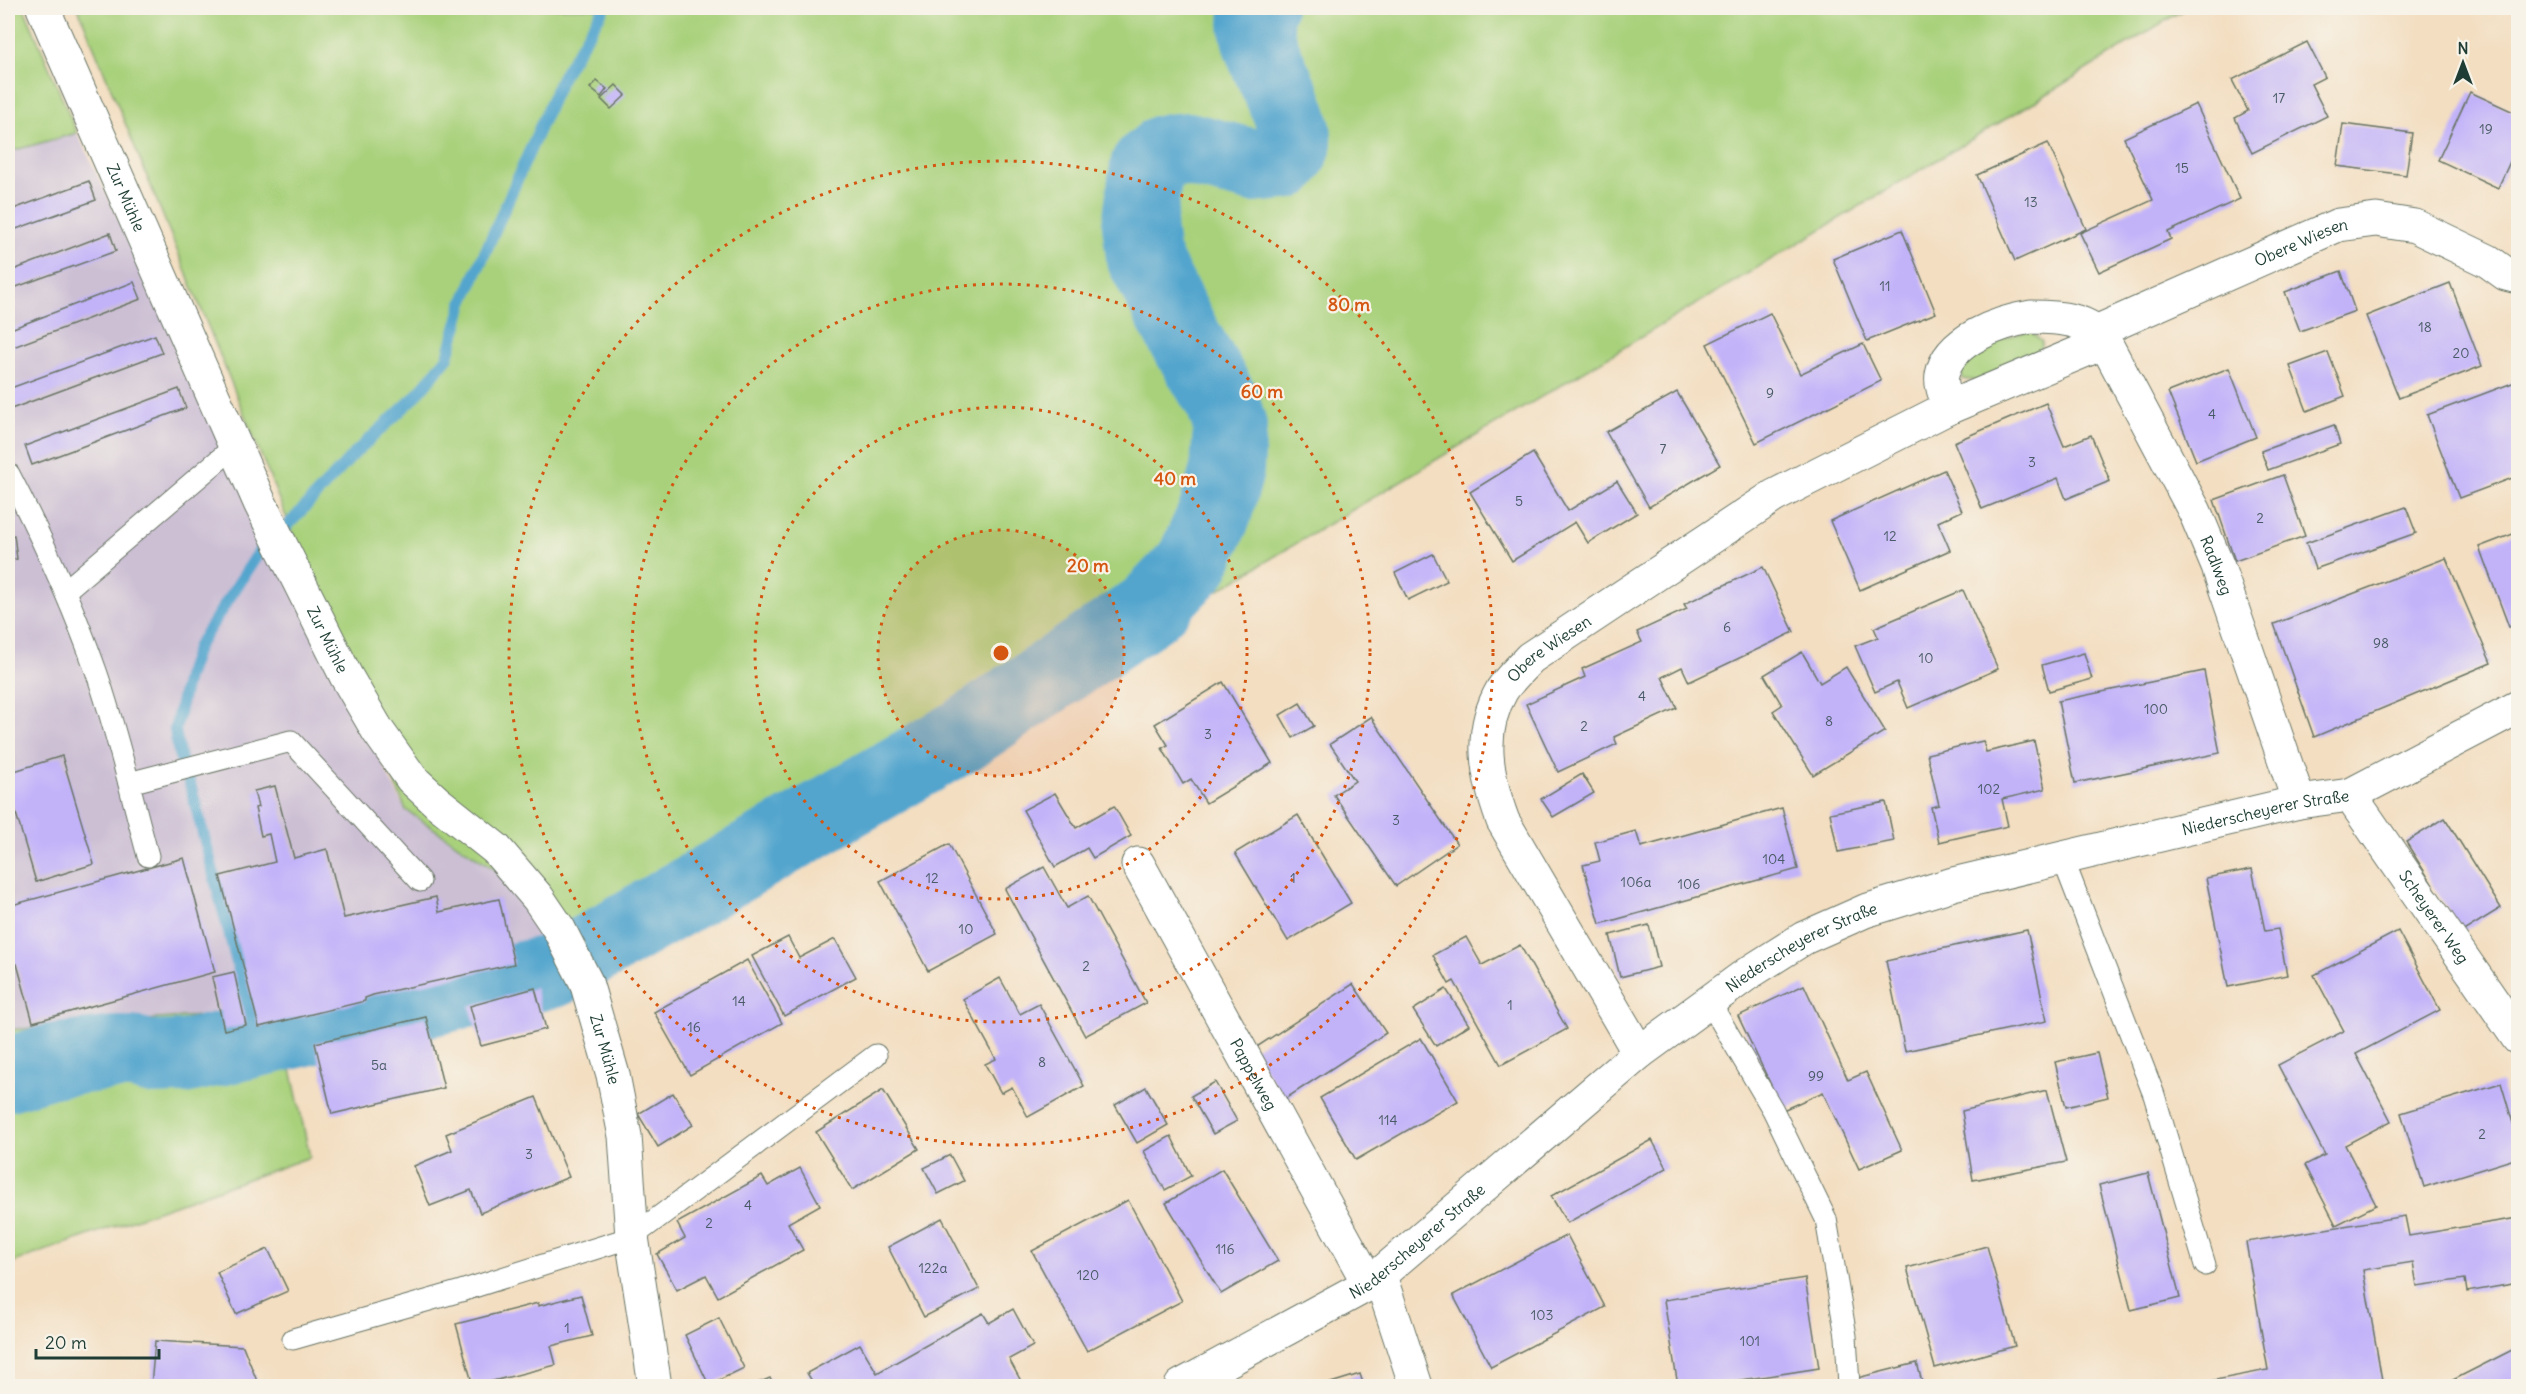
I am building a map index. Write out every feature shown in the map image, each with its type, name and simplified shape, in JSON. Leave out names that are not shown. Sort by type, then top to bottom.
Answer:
[{"type":"street","name":"Zur Mühle","points":[[43,8],[260,503],[345,676],[378,731],[412,779],[496,849],[538,898],[559,929],[578,964],[592,999],[613,1075],[625,1136],[632,1237],[655,1386]]},
{"type":"street","name":"Obere Wiesen","points":[[1639,1053],[1503,821],[1491,787],[1486,756],[1488,725],[1502,690],[1530,658],[1774,496],[1950,407],[2338,225],[2376,220],[2415,226],[2488,261],[2514,285]]},
{"type":"street","points":[[1950,407],[1944,392],[1942,377],[1946,361],[1956,350],[1995,326],[2013,320],[2049,317],[2085,324],[2102,336]]},
{"type":"street","name":"Radlweg","points":[[2102,336],[2195,512],[2218,567],[2299,802]]},
{"type":"street","name":"Niederscheyerer Straße","points":[[1181,1386],[1374,1280],[1639,1053],[1747,974],[1804,938],[1865,911],[1953,884],[2299,802],[2350,795],[2518,707]]},
{"type":"street","name":"Scheyerer Weg","points":[[2350,795],[2518,1038]]},
{"type":"street","name":"Pappelweg","points":[[1138,864],[1374,1280],[1416,1386]]},
{"type":"lane","points":[[65,591],[235,446]]},
{"type":"lane","points":[[9,474],[49,550],[106,700],[148,856]]},
{"type":"lane","points":[[129,783],[291,741],[420,881]]},
{"type":"lane","points":[[2063,859],[2154,1095],[2205,1265]]},
{"type":"lane","points":[[1709,1001],[1773,1110],[1826,1219],[1846,1335],[1849,1386]]},
{"type":"lane","points":[[293,1339],[461,1291],[632,1237],[876,1055]]},
{"type":"shaded area","points":[[77,133],[405,810],[511,880],[563,975],[287,1050],[200,1016],[8,1030],[8,152]]},
{"type":"green space","points":[[8,8],[24,8],[77,133],[8,152]]},
{"type":"green space","points":[[78,8],[2186,8],[2039,99],[597,962],[563,975],[511,880],[406,810]]},
{"type":"green space","points":[[2030,331],[2042,342],[2039,352],[1976,381],[1963,379],[1959,367],[1973,354],[2001,339]]},
{"type":"green space","points":[[200,1016],[287,1050],[310,1157],[8,1264],[8,1030]]},
{"type":"building","points":[[2307,42],[2325,77],[2311,84],[2327,116],[2252,153],[2235,118],[2248,111],[2232,80]]},
{"type":"building","points":[[597,81],[607,89],[601,97],[590,88]]},
{"type":"building","points":[[616,85],[626,95],[611,109],[601,99]]},
{"type":"building","points":[[2470,92],[2518,114],[2518,144],[2498,188],[2438,160]]},
{"type":"building","points":[[2196,104],[2240,199],[2168,232],[2171,239],[2099,272],[2080,233],[2153,200],[2124,138]]},
{"type":"building","points":[[2343,124],[2412,133],[2406,175],[2337,166]]},
{"type":"building","points":[[2048,143],[2086,229],[2015,261],[1977,175]]},
{"type":"building","points":[[89,181],[96,200],[8,232],[8,211]]},
{"type":"building","points":[[1902,230],[1936,313],[1867,341],[1833,259]]},
{"type":"building","points":[[110,233],[116,251],[8,290],[8,272]]},
{"type":"building","points":[[2341,271],[2355,311],[2300,331],[2285,292]]},
{"type":"building","points":[[134,282],[141,299],[8,349],[8,330]]},
{"type":"building","points":[[2450,283],[2482,366],[2399,398],[2366,316]]},
{"type":"building","points":[[1770,313],[1800,374],[1863,344],[1881,381],[1756,443],[1707,344]]},
{"type":"building","points":[[155,335],[162,353],[11,409],[8,389]]},
{"type":"building","points":[[2328,352],[2345,396],[2307,411],[2290,366]]},
{"type":"building","points":[[2229,368],[2256,437],[2196,461],[2168,392]]},
{"type":"building","points":[[2515,382],[2518,391],[2518,476],[2459,498],[2427,415]]},
{"type":"building","points":[[179,389],[186,408],[32,465],[25,446]]},
{"type":"building","points":[[1677,392],[1720,465],[1649,507],[1606,432]]},
{"type":"building","points":[[2046,403],[2064,446],[2091,435],[2110,481],[2066,499],[2058,478],[1982,509],[1954,442]]},
{"type":"building","points":[[2334,425],[2340,444],[2268,470],[2261,451]]},
{"type":"building","points":[[1533,453],[1568,511],[1617,481],[1637,513],[1588,543],[1575,522],[1512,561],[1470,492]]},
{"type":"building","points":[[1944,470],[1962,511],[1938,522],[1950,550],[1860,590],[1830,521]]},
{"type":"building","points":[[2283,475],[2305,536],[2235,561],[2214,500]]},
{"type":"building","points":[[2406,507],[2416,533],[2315,569],[2306,543]]},
{"type":"building","points":[[2518,532],[2518,624],[2509,627],[2479,547]]},
{"type":"building","points":[[14,535],[17,559],[8,560],[8,536]]},
{"type":"building","points":[[1433,554],[1447,581],[1408,600],[1395,573]]},
{"type":"building","points":[[2446,558],[2491,663],[2314,737],[2274,624]]},
{"type":"building","points":[[1763,567],[1794,632],[1689,682],[1682,667],[1662,677],[1677,708],[1614,737],[1617,744],[1558,772],[1526,704],[1585,677],[1582,669],[1642,642],[1637,632],[1687,609],[1684,604]]},
{"type":"building","points":[[1963,590],[1998,669],[1908,708],[1897,682],[1875,692],[1855,646],[1878,637],[1874,628]]},
{"type":"building","points":[[1802,652],[1820,683],[1846,667],[1885,731],[1813,775],[1773,711],[1782,705],[1764,675]]},
{"type":"building","points":[[2084,653],[2092,679],[2049,691],[2042,665]]},
{"type":"building","points":[[2204,671],[2220,753],[2075,783],[2058,701]]},
{"type":"building","points":[[1223,682],[1272,763],[1206,803],[1191,779],[1183,784],[1162,748],[1168,745],[1155,724]]},
{"type":"building","points":[[1300,703],[1314,726],[1293,738],[1280,715]]},
{"type":"building","points":[[1371,717],[1457,844],[1396,886],[1334,795],[1355,781],[1330,744]]},
{"type":"building","points":[[1983,741],[1986,752],[2034,741],[2045,789],[2002,799],[2008,826],[1939,842],[1931,807],[1939,805],[1927,754]]},
{"type":"building","points":[[62,756],[94,864],[36,882],[8,786],[8,773]]},
{"type":"building","points":[[1582,774],[1594,793],[1553,817],[1541,799]]},
{"type":"building","points":[[275,786],[294,858],[327,849],[344,918],[436,897],[439,912],[499,899],[514,964],[373,995],[365,998],[365,1001],[259,1027],[220,876],[275,862],[269,834],[261,836],[254,791]]},
{"type":"building","points":[[1055,793],[1076,828],[1114,806],[1131,836],[1093,858],[1087,848],[1055,867],[1023,810]]},
{"type":"building","points":[[1886,802],[1894,841],[1838,852],[1830,813]]},
{"type":"building","points":[[1782,808],[1798,869],[1600,924],[1583,865],[1600,861],[1595,842],[1636,831],[1641,847]]},
{"type":"building","points":[[1298,815],[1351,903],[1288,941],[1235,853]]},
{"type":"building","points":[[2445,818],[2501,908],[2462,932],[2406,842]]},
{"type":"building","points":[[949,844],[997,934],[928,971],[880,881]]},
{"type":"building","points":[[184,858],[215,972],[33,1022],[17,964],[8,967],[8,906]]},
{"type":"building","points":[[1044,867],[1067,908],[1088,896],[1146,1003],[1085,1036],[1005,889]]},
{"type":"building","points":[[2252,869],[2265,931],[2278,929],[2287,975],[2228,987],[2206,878]]},
{"type":"building","points":[[1649,925],[1659,967],[1620,977],[1610,935]]},
{"type":"building","points":[[2027,930],[2047,1021],[1905,1051],[1886,961]]},
{"type":"building","points":[[2398,931],[2440,1010],[2356,1054],[2391,1121],[2345,1145],[2376,1205],[2336,1225],[2305,1165],[2325,1155],[2278,1065],[2344,1031],[2314,975]]},
{"type":"building","points":[[788,937],[799,958],[835,939],[856,977],[784,1016],[752,956]]},
{"type":"building","points":[[1466,937],[1482,965],[1520,945],[1567,1029],[1501,1065],[1454,981],[1449,984],[1433,955]]},
{"type":"building","points":[[747,960],[782,1023],[690,1075],[654,1012]]},
{"type":"building","points":[[234,972],[246,1025],[224,1030],[212,977]]},
{"type":"building","points":[[1000,978],[1020,1014],[1039,1004],[1084,1086],[1028,1117],[1012,1087],[1001,1093],[985,1064],[996,1059],[963,999]]},
{"type":"building","points":[[1353,984],[1386,1033],[1285,1099],[1252,1050]]},
{"type":"building","points":[[1804,985],[1848,1080],[1866,1072],[1902,1150],[1859,1169],[1823,1092],[1783,1110],[1738,1016]]},
{"type":"building","points":[[535,988],[546,1029],[481,1046],[470,1006]]},
{"type":"building","points":[[1446,989],[1469,1025],[1436,1046],[1413,1010]]},
{"type":"building","points":[[426,1017],[444,1088],[332,1114],[315,1043]]},
{"type":"building","points":[[1421,1038],[1458,1101],[1356,1160],[1320,1098]]},
{"type":"building","points":[[2097,1053],[2108,1097],[2066,1107],[2055,1062]]},
{"type":"building","points":[[1215,1082],[1237,1121],[1213,1134],[1191,1096]]},
{"type":"building","points":[[2501,1083],[2518,1140],[2518,1158],[2424,1187],[2401,1113]]},
{"type":"building","points":[[1146,1087],[1168,1125],[1137,1143],[1115,1105]]},
{"type":"building","points":[[883,1090],[919,1149],[852,1190],[816,1132]]},
{"type":"building","points":[[2047,1090],[2066,1162],[1973,1180],[1962,1111]]},
{"type":"building","points":[[673,1093],[693,1125],[658,1147],[638,1114]]},
{"type":"building","points":[[536,1097],[569,1177],[480,1213],[471,1190],[430,1206],[414,1166],[452,1150],[446,1134]]},
{"type":"building","points":[[1171,1136],[1191,1176],[1165,1190],[1144,1151]]},
{"type":"building","points":[[1652,1140],[1667,1168],[1567,1223],[1551,1196]]},
{"type":"building","points":[[950,1155],[964,1181],[938,1194],[924,1168]]},
{"type":"building","points":[[800,1168],[820,1205],[788,1223],[803,1250],[718,1297],[706,1275],[677,1290],[657,1254],[685,1238],[677,1223],[762,1176],[768,1186]]},
{"type":"building","points":[[1222,1169],[1278,1261],[1221,1294],[1166,1203]]},
{"type":"building","points":[[2148,1173],[2180,1298],[2131,1310],[2099,1185]]},
{"type":"building","points":[[1128,1200],[1182,1301],[1087,1351],[1032,1251]]},
{"type":"building","points":[[2405,1216],[2409,1236],[2518,1218],[2518,1283],[2467,1292],[2465,1279],[2417,1286],[2413,1262],[2363,1270],[2383,1386],[2211,1386],[2210,1381],[2268,1370],[2246,1242]]},
{"type":"building","points":[[942,1218],[979,1289],[924,1317],[888,1247]]},
{"type":"building","points":[[1567,1235],[1605,1307],[1491,1367],[1453,1295]]},
{"type":"building","points":[[1987,1246],[2015,1346],[1935,1368],[1907,1268]]},
{"type":"building","points":[[268,1249],[288,1291],[236,1314],[217,1272]]},
{"type":"building","points":[[1805,1278],[1819,1368],[1703,1386],[1678,1386],[1664,1300]]},
{"type":"building","points":[[581,1295],[592,1336],[551,1346],[556,1365],[473,1386],[456,1324],[538,1303],[538,1306]]},
{"type":"building","points":[[1013,1309],[1033,1346],[1009,1359],[1022,1383],[1016,1386],[815,1386],[807,1373],[860,1344],[877,1373],[983,1313],[989,1323]]},
{"type":"building","points":[[719,1318],[744,1368],[709,1385],[685,1335]]},
{"type":"building","points":[[155,1341],[243,1346],[259,1386],[151,1386]]},
{"type":"building","points":[[2518,1347],[2518,1386],[2440,1386],[2451,1381]]},
{"type":"building","points":[[1917,1363],[1923,1386],[1859,1386],[1857,1378]]},
{"type":"building","points":[[1360,1374],[1364,1386],[1321,1386]]},
{"type":"building","points":[[770,1378],[774,1386],[751,1386]]},
{"type":"waterway","points":[[257,1039],[189,780],[179,754],[175,730],[187,677],[198,646],[261,549],[278,536],[356,452],[414,398],[448,357],[463,303],[562,77],[604,8]]},
{"type":"waterway","points":[[377,1012],[553,971],[962,736],[1149,609],[1192,564],[1215,513],[1227,470],[1230,426],[1223,403],[1182,333],[1143,257],[1139,225],[1147,166],[1165,151],[1188,149],[1254,166],[1285,163],[1294,147],[1294,127],[1258,38],[1256,22],[1259,8]]},
{"type":"waterway","points":[[8,1074],[51,1061],[115,1053],[134,1053],[153,1058],[184,1057],[363,1016]]}]
